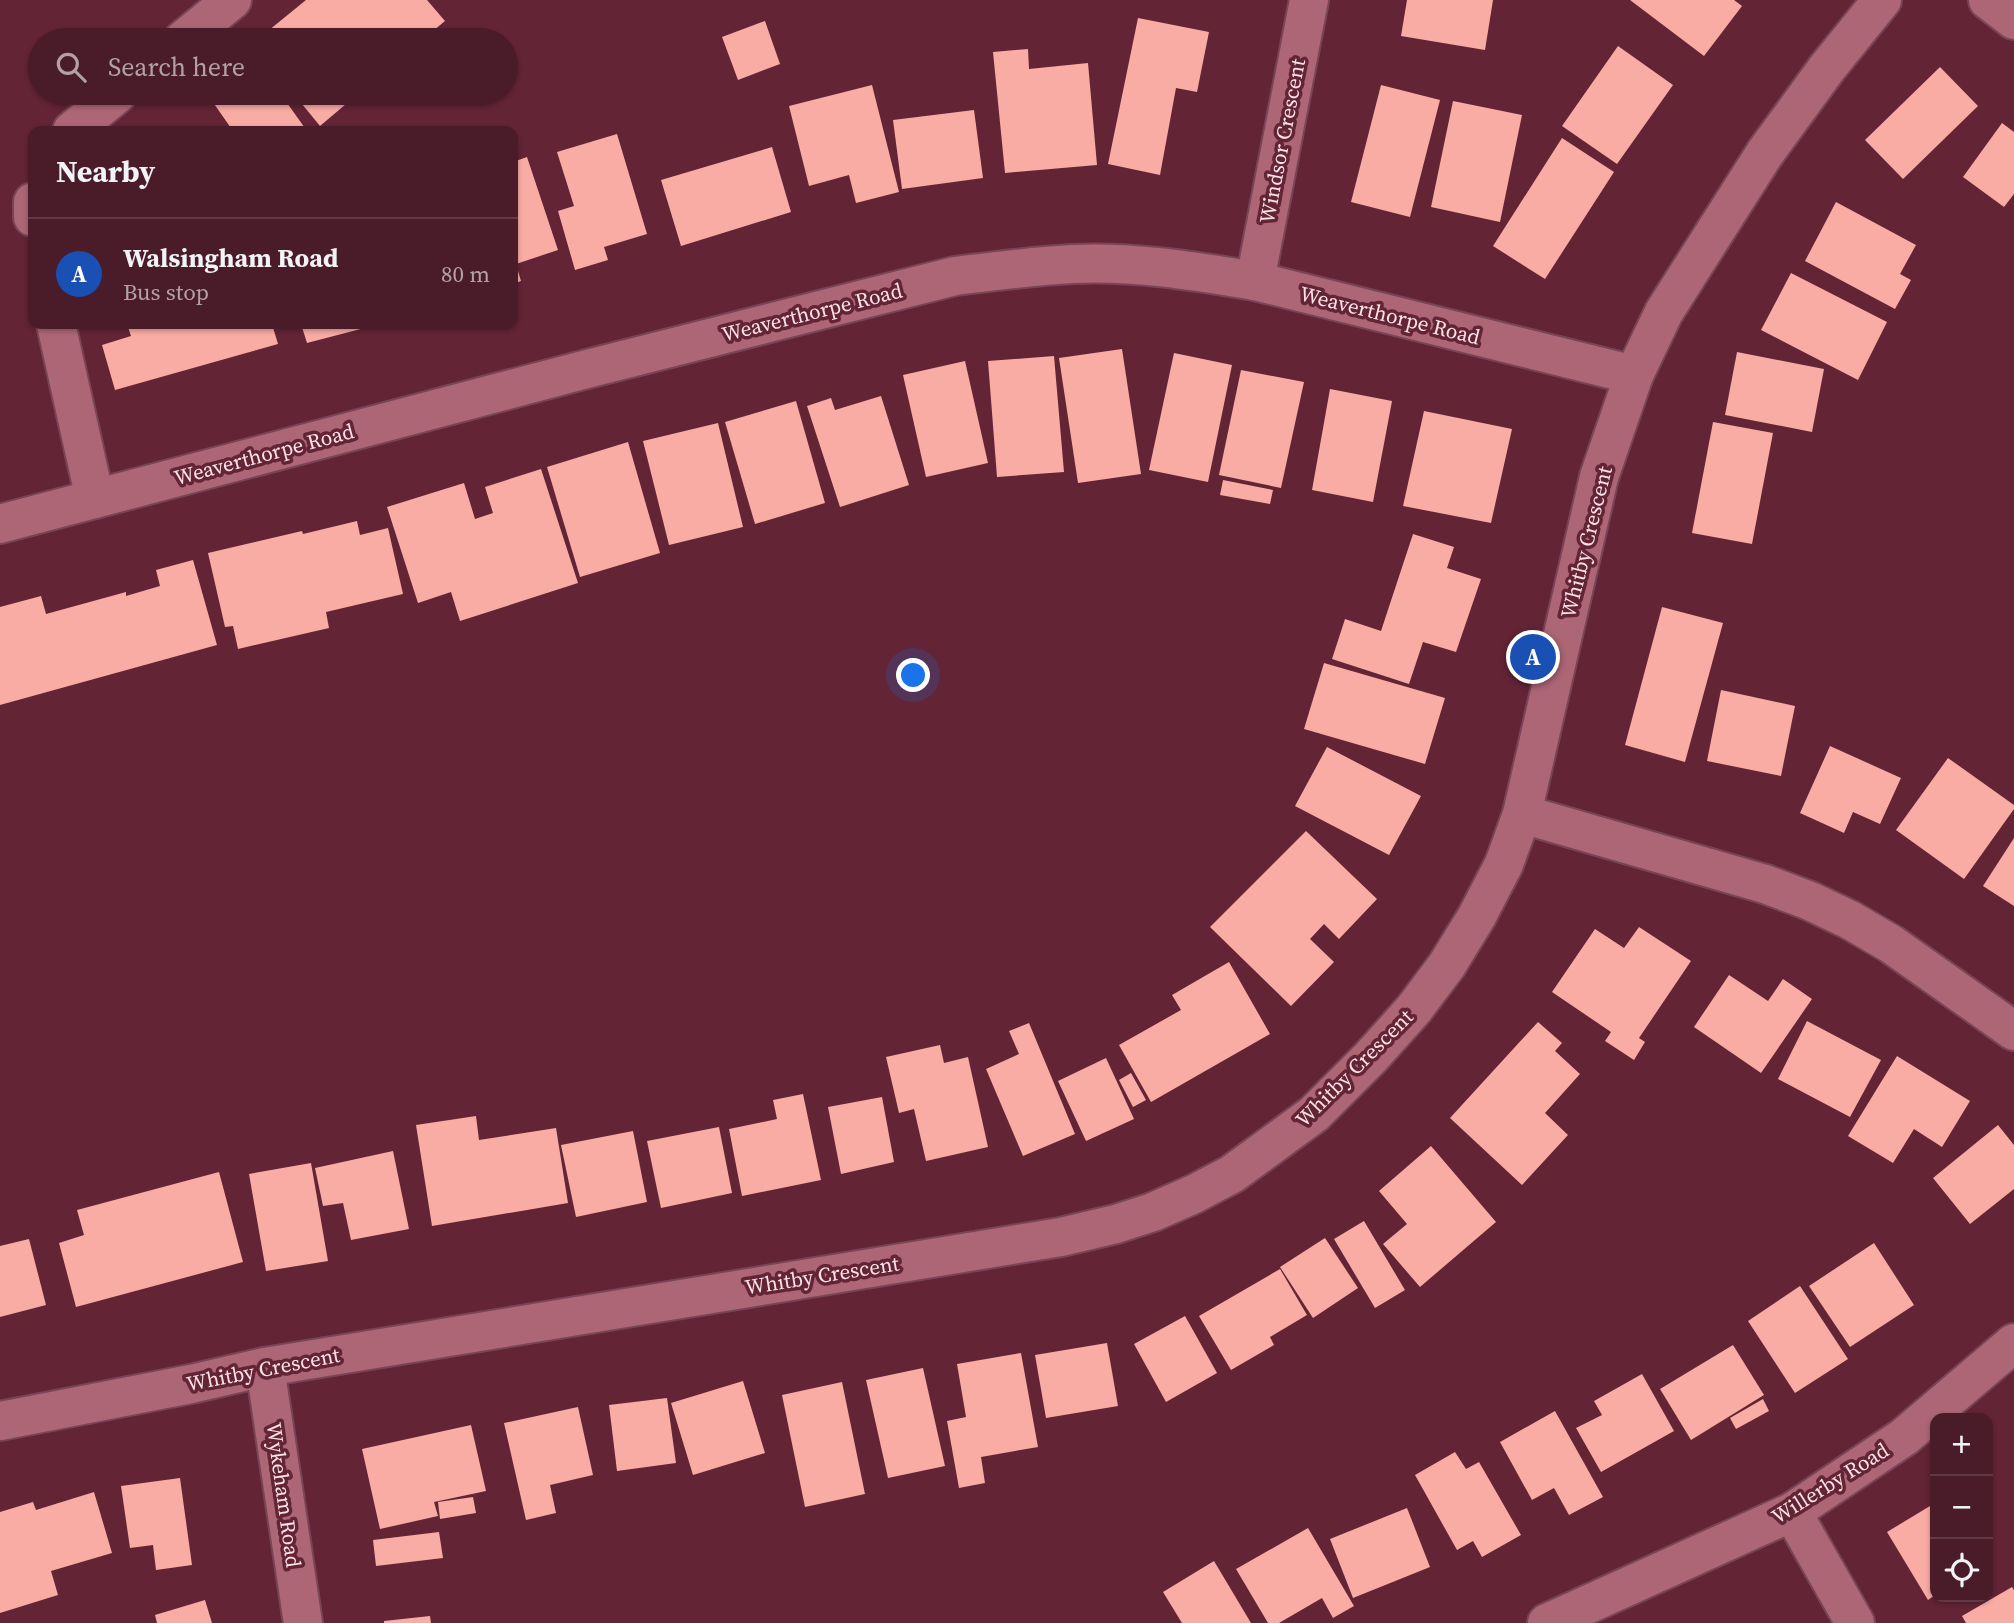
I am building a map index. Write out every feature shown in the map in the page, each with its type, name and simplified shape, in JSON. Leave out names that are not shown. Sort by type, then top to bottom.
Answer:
[{"type":"street","points":[[198,28],[232,0]]},
{"type":"street","name":"Windsor Crescent","points":[[1255,282],[1309,0]]},
{"type":"street","name":"Whitby Crescent","points":[[0,1421],[265,1367],[1061,1237],[1116,1224],[1194,1194],[1241,1167],[1314,1114],[1414,1009],[1447,965],[1504,864],[1522,814],[1599,477],[1634,375],[1664,312],[1765,153],[1827,68],[1882,0]]},
{"type":"street","points":[[1988,0],[2014,20]]},
{"type":"street","points":[[78,126],[103,105]]},
{"type":"street","name":"Weaverthorpe Road","points":[[0,524],[587,369],[955,276],[1075,264],[1191,271],[1255,282],[1634,375]]},
{"type":"street","points":[[57,329],[95,499]]},
{"type":"street","points":[[1522,814],[1765,884],[1810,901],[1891,944],[2014,1031]]},
{"type":"street","name":"Willerby Road","points":[[1547,1623],[1792,1512],[1904,1437],[2014,1343]]},
{"type":"street","name":"Wykeham Road","points":[[265,1367],[303,1623]]},
{"type":"street","points":[[1792,1512],[1855,1623]]},
{"type":"building","points":[[306,0],[427,0],[445,21],[437,28],[272,28]]},
{"type":"building","points":[[1407,0],[1493,0],[1485,50],[1401,36]]},
{"type":"building","points":[[1630,0],[1734,0],[1742,6],[1704,56]]},
{"type":"building","points":[[1138,18],[1209,32],[1197,92],[1176,88],[1160,175],[1108,164]]},
{"type":"building","points":[[765,21],[780,64],[738,80],[722,37]]},
{"type":"building","points":[[1618,46],[1673,85],[1617,164],[1562,126]]},
{"type":"building","points":[[1028,49],[1029,69],[1088,63],[1097,165],[1005,173],[993,52]]},
{"type":"building","points":[[1940,67],[1978,106],[1903,179],[1865,140]]},
{"type":"building","points":[[872,85],[899,192],[856,203],[849,175],[809,186],[789,106]]},
{"type":"building","points":[[1381,85],[1440,100],[1410,217],[1351,202]]},
{"type":"building","points":[[1453,101],[1522,115],[1500,222],[1431,207]]},
{"type":"building","points":[[215,105],[289,105],[303,126],[230,126]]},
{"type":"building","points":[[303,105],[345,105],[320,126]]},
{"type":"building","points":[[974,110],[983,178],[902,189],[893,120]]},
{"type":"building","points":[[2002,123],[2014,132],[2014,194],[2004,207],[1963,177]]},
{"type":"building","points":[[617,134],[647,234],[604,247],[608,260],[575,270],[558,211],[574,206],[557,152]]},
{"type":"building","points":[[1562,138],[1614,172],[1545,279],[1493,246]]},
{"type":"building","points":[[772,147],[791,212],[681,246],[661,180]]},
{"type":"building","points":[[527,157],[558,250],[518,263],[518,160]]},
{"type":"building","points":[[1836,202],[1916,245],[1900,274],[1911,280],[1895,309],[1805,261]]},
{"type":"building","points":[[1791,273],[1887,322],[1858,380],[1761,330]]},
{"type":"building","points":[[129,329],[274,329],[278,344],[115,390],[102,345],[131,336]]},
{"type":"building","points":[[303,329],[361,329],[307,343]]},
{"type":"building","points":[[1122,349],[1141,474],[1078,483],[1059,358]]},
{"type":"building","points":[[1737,352],[1824,369],[1812,432],[1725,415]]},
{"type":"building","points":[[1174,353],[1232,365],[1208,482],[1149,470]]},
{"type":"building","points":[[1054,356],[1064,472],[997,477],[988,361]]},
{"type":"building","points":[[965,361],[988,463],[926,477],[903,375]]},
{"type":"building","points":[[1241,370],[1304,382],[1281,488],[1219,475]]},
{"type":"building","points":[[1330,389],[1392,401],[1373,502],[1312,490]]},
{"type":"building","points":[[881,396],[909,485],[840,507],[807,406],[831,398],[835,410]]},
{"type":"building","points":[[796,401],[825,503],[755,524],[725,422]]},
{"type":"building","points":[[1424,411],[1512,429],[1491,523],[1403,506]]},
{"type":"building","points":[[1713,422],[1773,433],[1752,544],[1692,533]]},
{"type":"building","points":[[718,423],[743,527],[669,545],[643,441]]},
{"type":"building","points":[[628,442],[660,553],[580,577],[547,467]]},
{"type":"building","points":[[541,469],[578,583],[460,621],[451,592],[418,603],[387,507],[464,483],[475,519],[493,513],[485,487]]},
{"type":"building","points":[[1223,480],[1273,490],[1270,504],[1220,495]]},
{"type":"building","points":[[357,521],[360,535],[388,528],[403,594],[326,612],[329,628],[238,649],[233,626],[225,627],[208,553]]},
{"type":"building","points":[[1413,534],[1454,547],[1447,568],[1481,579],[1456,652],[1423,642],[1409,684],[1332,659],[1345,619],[1381,631]]},
{"type":"building","points":[[193,560],[217,645],[0,705],[0,607],[41,596],[46,614],[126,592],[126,596],[160,586],[156,570]]},
{"type":"building","points":[[1662,607],[1723,623],[1685,762],[1625,745]]},
{"type":"building","points":[[1324,663],[1445,698],[1425,764],[1304,729]]},
{"type":"building","points":[[1721,690],[1795,706],[1781,776],[1707,761]]},
{"type":"building","points":[[1830,746],[1901,778],[1880,824],[1853,812],[1844,833],[1800,813]]},
{"type":"building","points":[[1327,747],[1421,796],[1389,855],[1295,806]]},
{"type":"building","points":[[1948,758],[2014,805],[2014,809],[1964,879],[1896,830]]},
{"type":"building","points":[[1306,831],[1377,899],[1339,939],[1324,924],[1310,939],[1334,962],[1291,1006],[1210,927]]},
{"type":"building","points":[[2014,838],[2014,906],[1983,886]]},
{"type":"building","points":[[1639,927],[1691,961],[1639,1038],[1645,1042],[1634,1060],[1605,1041],[1611,1032],[1552,992],[1595,929],[1624,948]]},
{"type":"building","points":[[1229,962],[1270,1034],[1151,1102],[1119,1045],[1181,1010],[1172,995]]},
{"type":"building","points":[[1729,975],[1768,1001],[1783,979],[1812,999],[1761,1073],[1694,1027]]},
{"type":"building","points":[[1807,1021],[1881,1060],[1850,1117],[1778,1079]]},
{"type":"building","points":[[1538,1022],[1562,1043],[1555,1051],[1580,1074],[1545,1113],[1568,1135],[1522,1185],[1450,1118]]},
{"type":"building","points":[[1029,1023],[1075,1134],[1023,1156],[986,1069],[1019,1054],[1009,1031]]},
{"type":"building","points":[[940,1045],[944,1063],[968,1057],[988,1147],[926,1161],[914,1109],[899,1113],[886,1057]]},
{"type":"building","points":[[1897,1056],[1970,1101],[1942,1147],[1914,1129],[1893,1163],[1848,1136]]},
{"type":"building","points":[[1106,1058],[1134,1119],[1086,1141],[1058,1081]]},
{"type":"building","points":[[1131,1073],[1146,1100],[1133,1107],[1119,1080]]},
{"type":"building","points":[[803,1094],[821,1180],[742,1196],[729,1129],[777,1119],[773,1100]]},
{"type":"building","points":[[882,1097],[894,1162],[841,1174],[828,1107]]},
{"type":"building","points":[[476,1116],[479,1140],[556,1128],[568,1203],[432,1226],[416,1125]]},
{"type":"building","points":[[1998,1125],[2014,1145],[2014,1189],[1970,1224],[1933,1178]]},
{"type":"building","points":[[719,1127],[732,1193],[661,1208],[647,1141]]},
{"type":"building","points":[[633,1131],[647,1202],[576,1217],[561,1145]]},
{"type":"building","points":[[1431,1146],[1496,1222],[1420,1287],[1383,1244],[1407,1224],[1379,1191]]},
{"type":"building","points":[[393,1151],[409,1229],[351,1240],[343,1203],[323,1206],[315,1168]]},
{"type":"building","points":[[311,1163],[328,1261],[266,1271],[249,1174]]},
{"type":"building","points":[[219,1172],[243,1262],[76,1307],[59,1243],[84,1235],[77,1210]]},
{"type":"building","points":[[1364,1221],[1405,1290],[1375,1308],[1334,1239]]},
{"type":"building","points":[[1325,1238],[1358,1288],[1313,1318],[1280,1267]]},
{"type":"building","points":[[29,1239],[46,1305],[0,1317],[0,1246]]},
{"type":"building","points":[[1874,1243],[1914,1305],[1850,1347],[1809,1286]]},
{"type":"building","points":[[1280,1269],[1307,1315],[1270,1337],[1274,1345],[1231,1370],[1199,1316]]},
{"type":"building","points":[[1800,1286],[1848,1359],[1795,1393],[1748,1321]]},
{"type":"building","points":[[1185,1316],[1217,1373],[1166,1402],[1134,1344]]},
{"type":"building","points":[[1107,1343],[1118,1406],[1046,1418],[1035,1355]]},
{"type":"building","points":[[1733,1345],[1764,1395],[1691,1440],[1660,1389]]},
{"type":"building","points":[[1021,1353],[1038,1447],[981,1457],[985,1483],[959,1488],[947,1421],[966,1417],[957,1364]]},
{"type":"building","points":[[923,1368],[945,1466],[888,1478],[866,1380]]},
{"type":"building","points":[[1642,1374],[1674,1431],[1601,1472],[1576,1428],[1602,1415],[1594,1401]]},
{"type":"building","points":[[743,1381],[765,1453],[693,1475],[671,1403]]},
{"type":"building","points":[[842,1382],[865,1494],[805,1507],[782,1395]]},
{"type":"building","points":[[667,1398],[676,1463],[617,1471],[609,1405]]},
{"type":"building","points":[[1763,1399],[1769,1411],[1736,1429],[1730,1418]]},
{"type":"building","points":[[578,1407],[593,1475],[550,1485],[556,1513],[526,1520],[504,1423]]},
{"type":"building","points":[[1555,1411],[1603,1497],[1569,1515],[1554,1488],[1532,1500],[1500,1442]]},
{"type":"building","points":[[471,1425],[486,1491],[434,1502],[438,1516],[380,1529],[362,1449]]},
{"type":"building","points":[[1455,1452],[1466,1469],[1479,1462],[1521,1535],[1482,1557],[1473,1541],[1457,1550],[1415,1475]]},
{"type":"building","points":[[180,1478],[192,1565],[156,1570],[153,1545],[130,1548],[121,1486]]},
{"type":"building","points":[[94,1492],[112,1553],[51,1571],[58,1595],[0,1613],[0,1512],[33,1502],[36,1510]]},
{"type":"building","points":[[473,1497],[476,1513],[440,1519],[438,1502]]},
{"type":"building","points":[[1930,1506],[1928,1600],[1887,1532]]},
{"type":"building","points":[[1407,1508],[1430,1567],[1353,1598],[1330,1539]]},
{"type":"building","points":[[1308,1528],[1354,1606],[1333,1618],[1322,1598],[1279,1623],[1268,1623],[1236,1569]]},
{"type":"building","points":[[439,1532],[443,1558],[376,1566],[373,1540]]},
{"type":"building","points":[[1214,1561],[1251,1623],[1182,1623],[1163,1592]]},
{"type":"building","points":[[2012,1587],[2014,1623],[1966,1623],[1962,1616],[1986,1602],[1993,1602],[1993,1598]]},
{"type":"building","points":[[205,1600],[212,1623],[157,1623],[155,1615]]},
{"type":"building","points":[[430,1616],[431,1623],[384,1623],[384,1621]]},
{"type":"place","name":"Walsingham Road","points":[[1533,657]]}]
